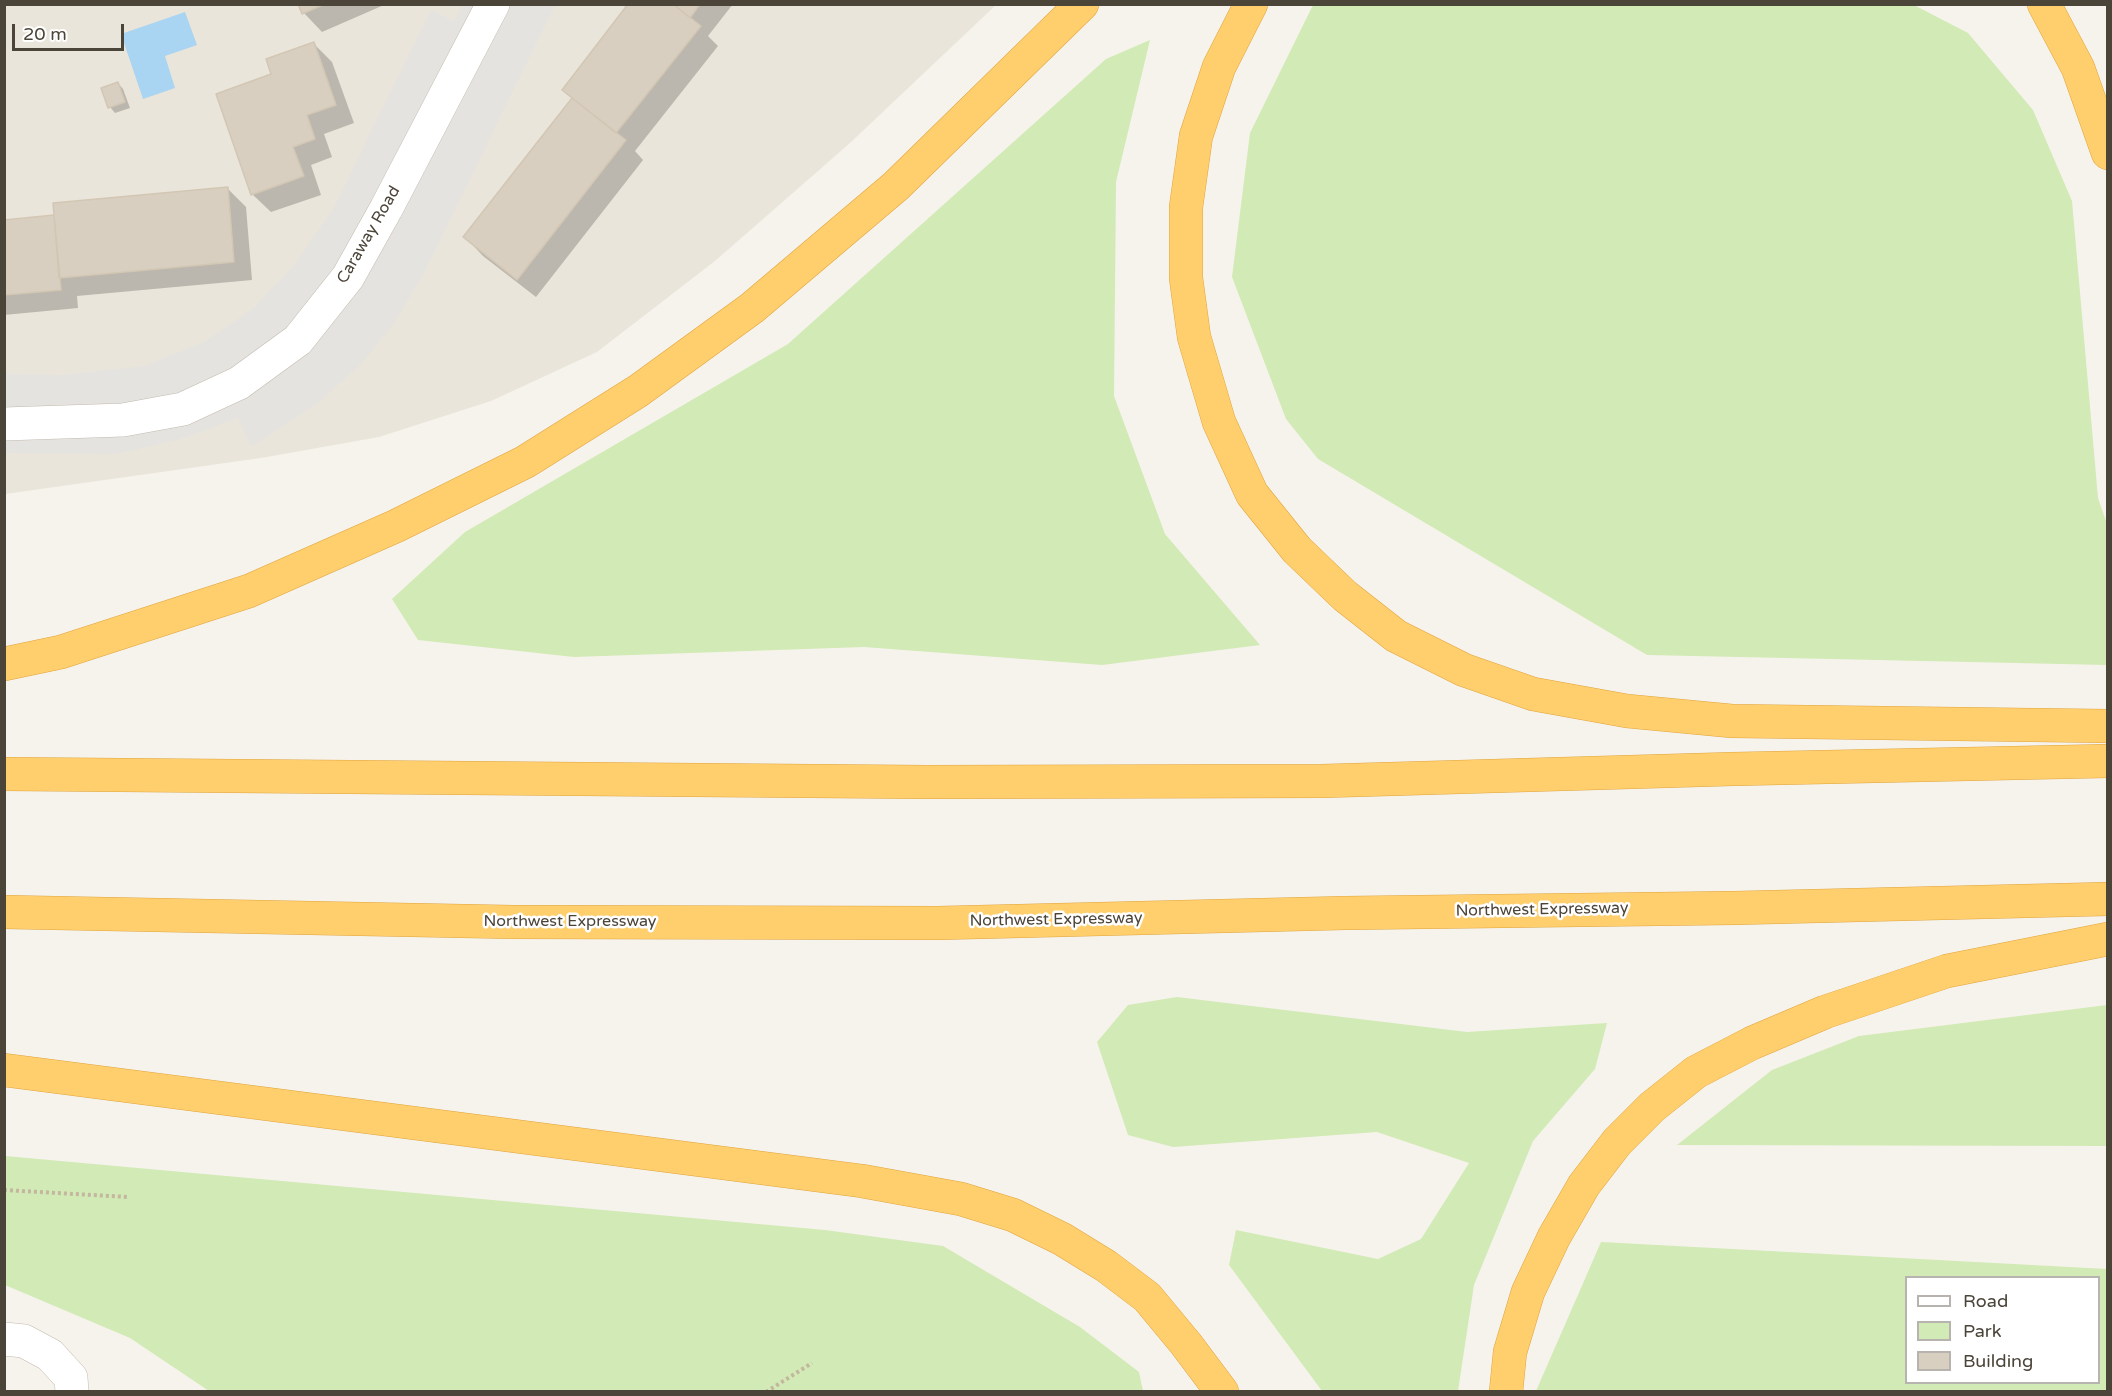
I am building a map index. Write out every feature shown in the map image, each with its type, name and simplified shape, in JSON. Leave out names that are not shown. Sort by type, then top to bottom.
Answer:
[{"type":"highway","points":[[4,664],[61,652],[249,591],[396,526],[525,462],[638,391],[752,308],[896,186],[1082,4]]},
{"type":"highway","points":[[1251,4],[1218,67],[1196,136],[1186,207],[1186,278],[1194,337],[1219,422],[1251,494],[1297,550],[1345,596],[1396,636],[1464,670],[1533,694],[1627,711],[1732,721],[2108,726]]},
{"type":"highway","points":[[2044,4],[2078,68],[2108,153]]},
{"type":"highway","points":[[4,774],[915,782],[1310,781],[1756,768],[2108,761]]},
{"type":"highway","name":"Northwest Expressway","points":[[4,912],[514,922],[938,922],[2108,899]]},
{"type":"highway","points":[[1506,1392],[1510,1352],[1528,1292],[1554,1237],[1584,1185],[1617,1142],[1645,1114],[1696,1072],[1752,1043],[1825,1012],[1947,971],[2108,939]]},
{"type":"highway","points":[[4,1070],[862,1181],[961,1199],[1013,1215],[1062,1239],[1106,1266],[1147,1297],[1222,1392]]},
{"type":"street","name":"Caraway Road","points":[[4,424],[123,420],[183,409],[239,383],[298,340],[348,277],[493,4]]},
{"type":"street","points":[[4,1339],[24,1341],[50,1355],[71,1378],[72,1392]]},
{"type":"path","points":[[4,1190],[128,1197]]},
{"type":"path","points":[[766,1392],[812,1363]]},
{"type":"shaded area","points":[[4,5],[996,5],[850,143],[715,261],[597,352],[491,401],[379,437],[261,458],[5,494]]},
{"type":"shaded area","points":[[463,5],[555,5],[425,271],[394,323],[362,363],[318,403],[251,447],[238,418],[185,438],[117,454],[5,453],[5,374],[62,375],[144,366],[204,342],[254,308],[296,263],[333,209],[431,10],[454,21]]},
{"type":"green space","points":[[1315,4],[1912,4],[1968,33],[2033,110],[2072,201],[2098,498],[2107,524],[2107,665],[1647,655],[1318,459],[1286,419],[1232,277],[1250,133]]},
{"type":"green space","points":[[1150,40],[1116,182],[1114,396],[1165,534],[1260,645],[1102,665],[864,647],[574,657],[418,640],[392,599],[465,532],[788,344],[1106,59]]},
{"type":"green space","points":[[1177,997],[1467,1032],[1607,1023],[1595,1069],[1533,1141],[1474,1285],[1458,1391],[1322,1391],[1229,1265],[1236,1230],[1378,1259],[1421,1239],[1469,1163],[1377,1132],[1173,1147],[1128,1135],[1097,1042],[1128,1005]]},
{"type":"green space","points":[[2107,1005],[2107,1146],[1677,1145],[1772,1070],[1859,1036]]},
{"type":"green space","points":[[5,1156],[825,1230],[943,1246],[1080,1327],[1139,1372],[1143,1391],[209,1391],[130,1338],[5,1285]]},
{"type":"green space","points":[[1601,1242],[2107,1269],[2107,1391],[1536,1391]]},
{"type":"water","points":[[185,12],[197,45],[165,56],[175,88],[143,99],[121,34]]},
{"type":"building","points":[[298,4],[325,4],[302,14]]},
{"type":"building","points":[[628,4],[673,4],[701,26],[616,133],[562,90]]},
{"type":"building","points":[[673,4],[700,4],[690,18]]},
{"type":"building","points":[[314,42],[336,105],[307,115],[315,139],[293,147],[304,176],[251,195],[216,94],[271,74],[266,59]]},
{"type":"building","points":[[118,82],[125,102],[108,108],[101,88]]},
{"type":"building","points":[[572,98],[626,140],[517,280],[463,237]]},
{"type":"building","points":[[228,187],[234,262],[59,278],[53,203]]},
{"type":"building","points":[[54,215],[61,290],[4,295],[4,220]]}]
